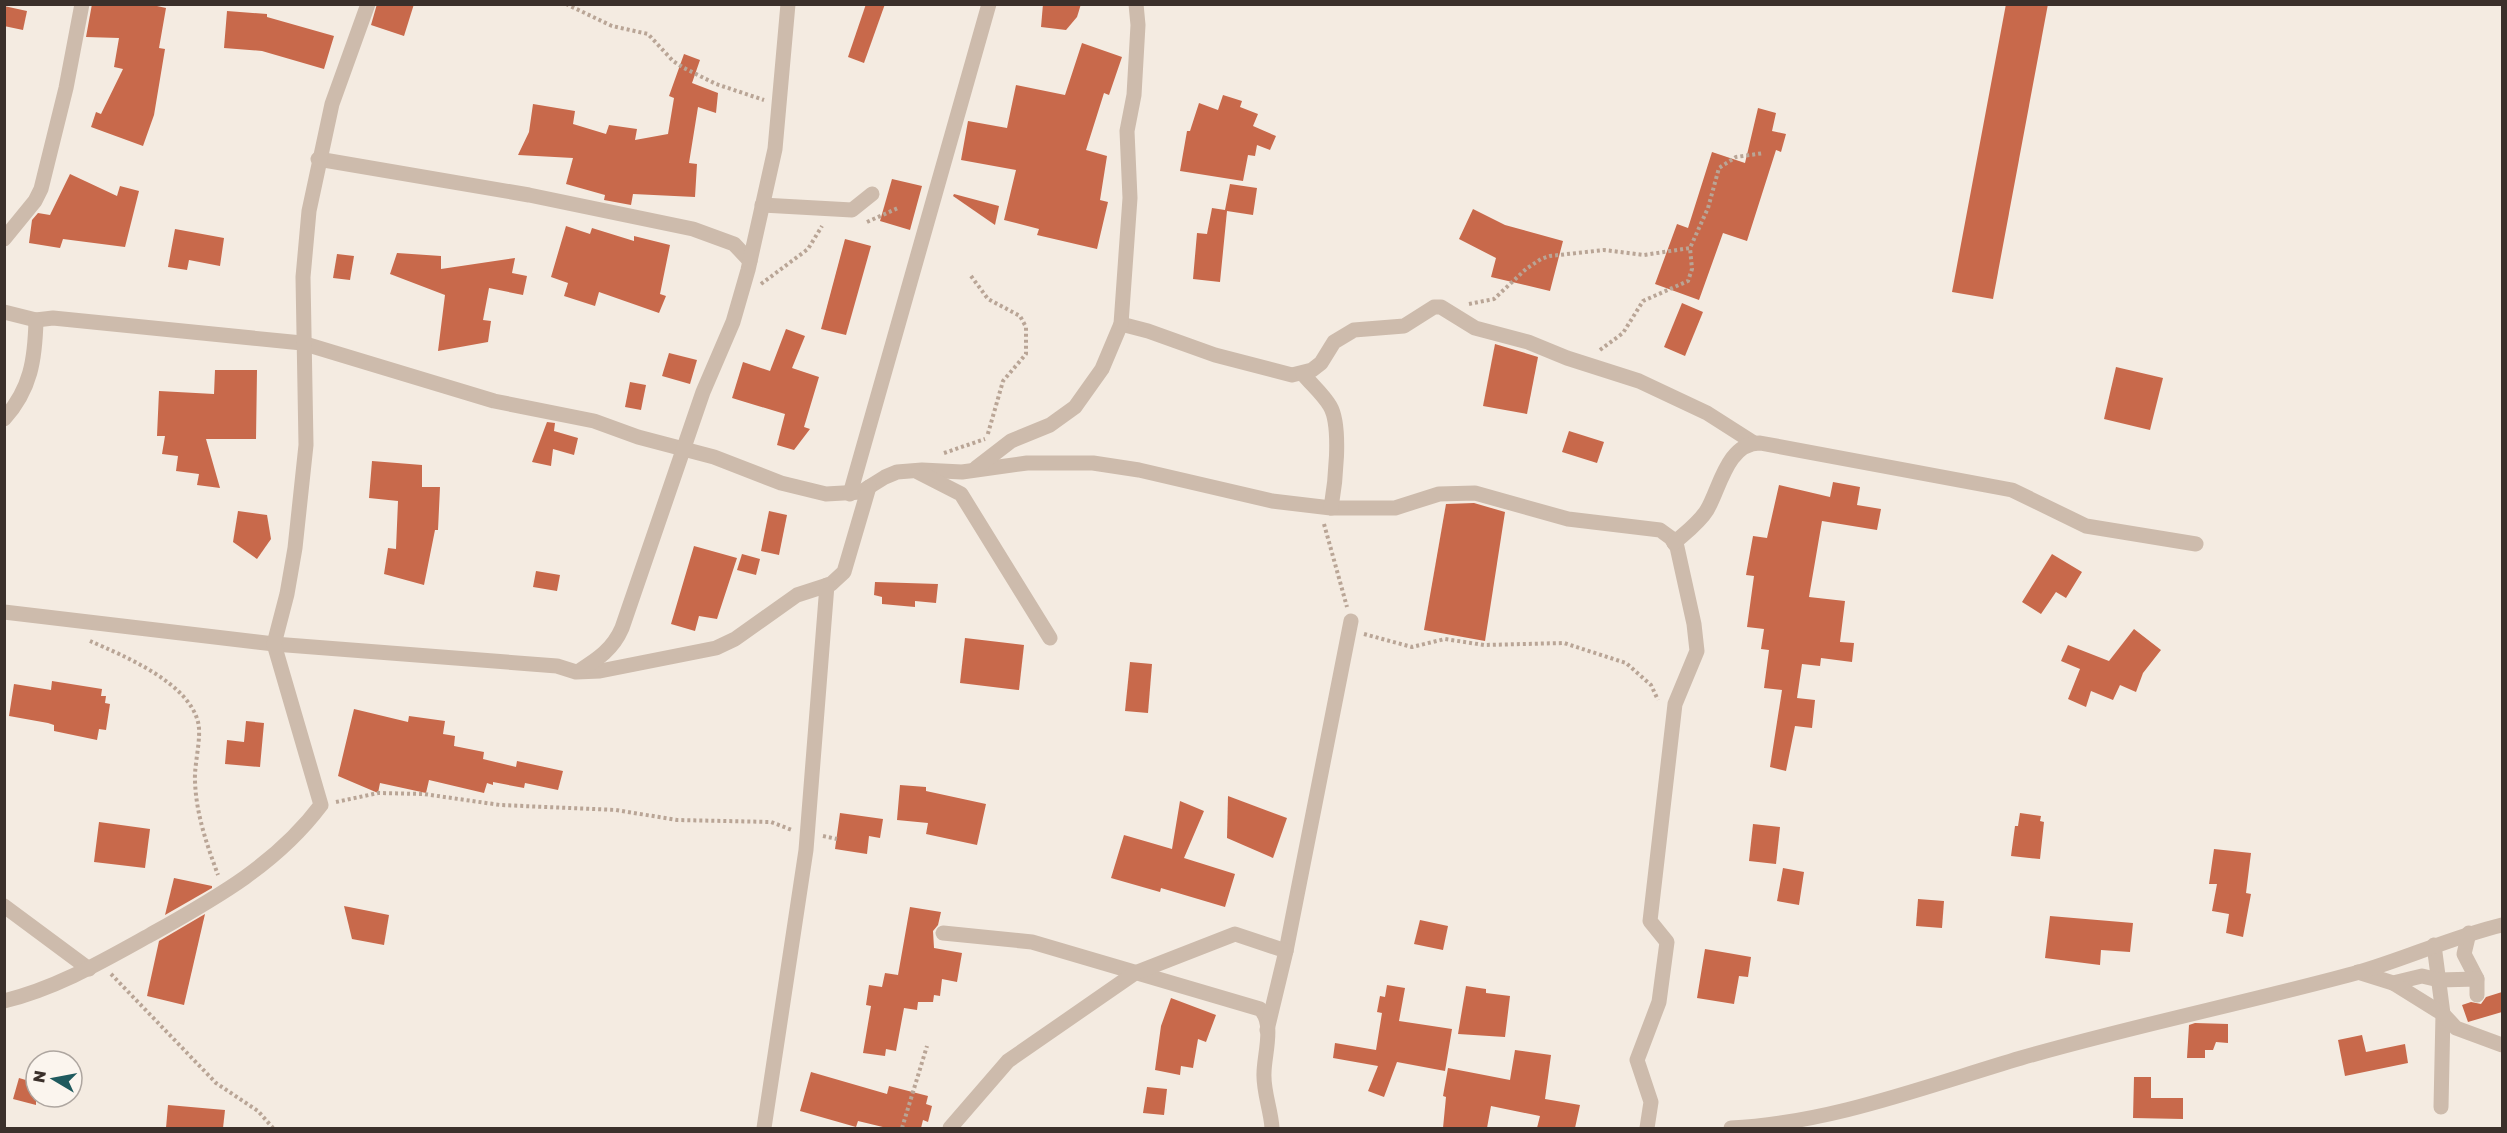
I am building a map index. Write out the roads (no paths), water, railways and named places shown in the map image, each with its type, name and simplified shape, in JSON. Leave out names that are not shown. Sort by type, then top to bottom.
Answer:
[{"type":"street","points":[[4,239],[35,201],[41,189],[66,88],[82,4]]},
{"type":"street","points":[[4,1001],[36,993],[95,966],[225,892],[263,867],[321,806],[274,644],[287,594],[306,445],[302,343],[303,277],[309,211],[318,159],[332,104],[368,4]]},
{"type":"street","points":[[576,672],[602,656],[617,640],[630,609],[682,450],[703,392],[720,357],[742,294],[775,149],[788,4]]},
{"type":"street","points":[[850,494],[989,4]]},
{"type":"street","points":[[974,469],[1011,441],[1050,425],[1075,407],[1102,369],[1121,324],[1130,198],[1127,125],[1134,95],[1138,25],[1136,4]]},
{"type":"street","points":[[318,159],[529,195],[693,228],[734,244],[750,261]]},
{"type":"street","points":[[762,205],[852,210],[872,194]]},
{"type":"street","points":[[1121,324],[1245,364],[1292,375],[1303,374],[1321,363],[1334,342],[1354,330],[1404,326],[1434,307],[1441,307],[1474,328],[1542,346],[1582,363],[1649,386],[1707,413],[1754,443],[1844,457],[2013,490],[2086,526],[2196,544]]},
{"type":"street","points":[[4,312],[36,320],[53,318],[302,343],[494,401],[594,421],[682,450],[714,457],[797,488],[826,494],[850,494],[869,487],[890,474],[915,471],[962,472],[1028,463],[1093,463],[1139,470],[1272,501],[1324,507],[1395,508],[1439,494],[1475,493],[1568,519],[1650,527],[1666,533],[1674,543],[1694,624],[1697,651],[1675,704],[1651,910],[1650,921],[1667,942],[1659,1002],[1637,1060],[1652,1102],[1647,1128]]},
{"type":"street","points":[[4,419],[18,404],[28,385],[35,353],[36,320]]},
{"type":"street","points":[[1303,374],[1330,405],[1334,419],[1335,487],[1324,507]]},
{"type":"street","points":[[1674,543],[1705,513],[1732,459],[1754,443]]},
{"type":"street","points":[[915,471],[961,494],[1050,638]]},
{"type":"street","points":[[4,612],[274,644],[556,666],[576,672],[626,666],[716,648],[735,639],[797,595],[826,585],[844,572],[869,487]]},
{"type":"street","points":[[764,1128],[807,833],[826,585]]},
{"type":"street","points":[[1272,1128],[1264,1073],[1267,1030],[1286,951],[1351,621]]},
{"type":"street","points":[[4,906],[95,966]]},
{"type":"street","points":[[1731,1128],[1795,1121],[1890,1099],[2108,1033],[2358,972],[2469,933],[2502,925]]},
{"type":"street","points":[[943,933],[1032,942],[1255,1006],[1264,1013],[1267,1030]]},
{"type":"street","points":[[2393,983],[2422,976],[2477,987],[2464,954],[2469,933]]},
{"type":"street","points":[[950,1128],[1008,1061],[1134,973],[1235,934],[1286,951]]},
{"type":"street","points":[[2434,945],[2443,1014],[2440,1107]]},
{"type":"street","points":[[2358,972],[2393,983],[2443,1014],[2456,1028],[2502,1045]]}]
